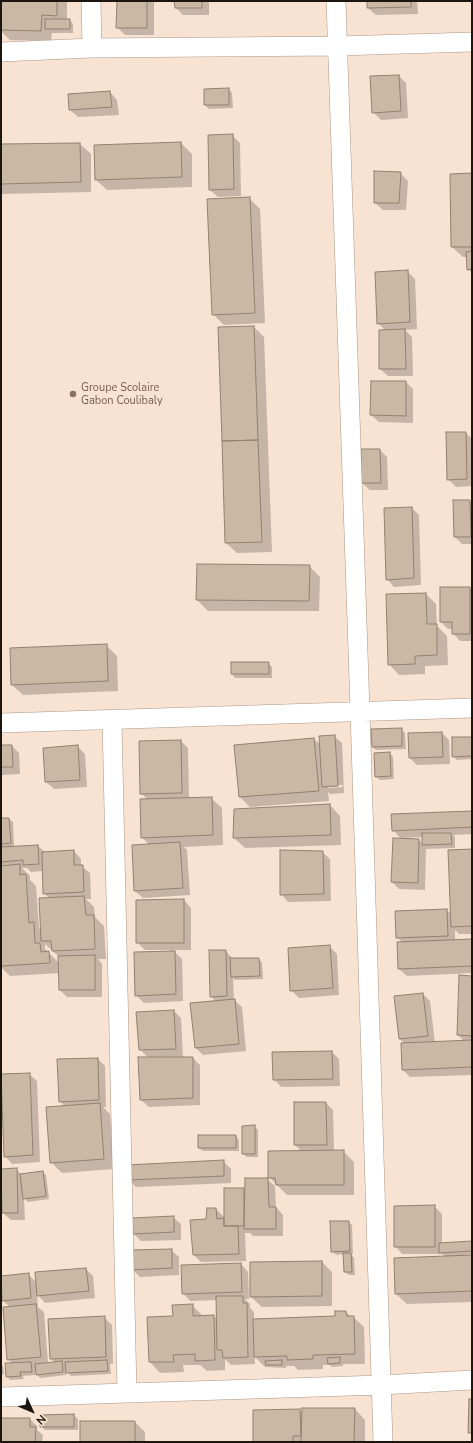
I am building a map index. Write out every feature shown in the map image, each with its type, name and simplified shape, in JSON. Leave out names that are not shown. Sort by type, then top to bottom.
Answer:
[{"type":"street","points":[[91,1],[92,48]]},
{"type":"street","points":[[336,1],[383,1442]]},
{"type":"street","points":[[1,52],[92,48],[338,46],[472,42]]},
{"type":"street","points":[[1,723],[472,708]]},
{"type":"street","points":[[112,720],[127,1392]]},
{"type":"street","points":[[1,1396],[381,1385],[472,1380]]},
{"type":"building","points":[[1,1],[57,1],[57,16],[42,15],[41,31],[1,30]]},
{"type":"building","points":[[117,1],[147,1],[147,28],[116,28]]},
{"type":"building","points":[[174,1],[202,1],[202,8],[175,8]]},
{"type":"building","points":[[367,1],[411,1],[411,7],[367,8]]},
{"type":"building","points":[[45,19],[70,19],[70,29],[45,29]]},
{"type":"building","points":[[399,75],[401,111],[372,113],[370,76]]},
{"type":"building","points":[[229,88],[229,105],[204,105],[204,89]]},
{"type":"building","points":[[110,91],[112,107],[69,110],[68,94]]},
{"type":"building","points":[[233,134],[234,189],[209,190],[208,135]]},
{"type":"building","points":[[181,142],[182,177],[95,180],[94,145]]},
{"type":"building","points":[[80,143],[81,182],[1,184],[1,144]]},
{"type":"building","points":[[374,171],[401,172],[399,203],[374,203]]},
{"type":"building","points":[[472,173],[472,247],[451,247],[450,174]]},
{"type":"building","points":[[250,197],[255,313],[212,315],[207,199]]},
{"type":"building","points":[[472,251],[472,269],[467,270],[466,252]]},
{"type":"building","points":[[408,270],[410,322],[377,324],[375,272]]},
{"type":"building","points":[[254,326],[258,440],[222,441],[218,327]]},
{"type":"building","points":[[405,329],[406,369],[379,369],[379,330]]},
{"type":"building","points":[[371,381],[406,381],[406,416],[370,415]]},
{"type":"building","points":[[446,432],[466,432],[467,479],[447,480]]},
{"type":"building","points":[[258,440],[262,542],[225,543],[222,441]]},
{"type":"building","points":[[361,449],[380,449],[381,483],[361,483]]},
{"type":"building","points":[[453,500],[470,500],[471,537],[454,537]]},
{"type":"building","points":[[412,507],[414,578],[386,580],[384,508]]},
{"type":"building","points":[[197,564],[310,565],[309,601],[196,600]]},
{"type":"building","points":[[440,587],[470,587],[470,634],[452,634],[452,622],[440,622]]},
{"type":"building","points":[[426,593],[427,624],[437,624],[437,655],[415,656],[415,664],[388,665],[386,594]]},
{"type":"building","points":[[107,644],[108,681],[11,685],[10,648]]},
{"type":"building","points":[[231,662],[269,662],[269,674],[231,674]]},
{"type":"building","points":[[402,728],[402,746],[372,747],[371,729]]},
{"type":"building","points":[[442,732],[443,757],[409,758],[408,733]]},
{"type":"building","points":[[335,735],[338,786],[322,787],[319,736]]},
{"type":"building","points":[[452,737],[472,737],[472,756],[452,757]]},
{"type":"building","points":[[314,738],[319,791],[239,797],[234,745]]},
{"type":"building","points":[[181,740],[182,793],[140,794],[139,741]]},
{"type":"building","points":[[1,745],[12,745],[13,767],[1,767]]},
{"type":"building","points":[[78,745],[80,780],[45,782],[43,748]]},
{"type":"building","points":[[390,752],[391,776],[375,777],[374,753]]},
{"type":"building","points":[[212,797],[213,835],[141,838],[140,799]]},
{"type":"building","points":[[330,804],[331,835],[233,838],[234,809]]},
{"type":"building","points":[[472,811],[472,827],[392,831],[391,814]]},
{"type":"building","points":[[1,818],[9,818],[11,843],[1,844]]},
{"type":"building","points":[[422,833],[451,833],[452,844],[422,845]]},
{"type":"building","points":[[393,838],[419,839],[418,883],[391,882]]},
{"type":"building","points":[[180,842],[183,888],[134,891],[132,845]]},
{"type":"building","points":[[38,845],[39,864],[23,865],[23,860],[1,862],[1,847]]},
{"type":"building","points":[[472,849],[472,926],[451,927],[448,850]]},
{"type":"building","points":[[74,850],[74,865],[83,865],[84,892],[43,894],[42,852]]},
{"type":"building","points":[[280,850],[323,851],[324,894],[280,895]]},
{"type":"building","points":[[20,864],[20,875],[26,874],[29,923],[34,922],[35,943],[40,943],[41,952],[49,951],[50,963],[1,966],[1,866]]},
{"type":"building","points":[[84,896],[86,915],[94,915],[95,949],[52,951],[51,941],[41,941],[39,898]]},
{"type":"building","points":[[184,899],[184,943],[136,943],[136,900]]},
{"type":"building","points":[[447,909],[448,936],[396,938],[395,911]]},
{"type":"building","points":[[472,939],[472,966],[398,969],[397,942]]},
{"type":"building","points":[[330,945],[333,988],[290,991],[288,948]]},
{"type":"building","points":[[209,950],[226,950],[227,996],[210,997]]},
{"type":"building","points":[[175,951],[176,994],[135,996],[134,952]]},
{"type":"building","points":[[95,955],[95,990],[59,990],[58,956]]},
{"type":"building","points":[[230,958],[259,958],[260,976],[231,977]]},
{"type":"building","points":[[459,975],[472,976],[472,1036],[457,1035]]},
{"type":"building","points":[[423,993],[428,1036],[399,1039],[394,996]]},
{"type":"building","points":[[235,999],[239,1044],[195,1048],[190,1003]]},
{"type":"building","points":[[174,1010],[176,1049],[139,1050],[136,1012]]},
{"type":"building","points":[[472,1040],[472,1067],[402,1070],[401,1043]]},
{"type":"building","points":[[332,1051],[333,1079],[273,1080],[272,1052]]},
{"type":"building","points":[[138,1057],[193,1057],[193,1098],[140,1100]]},
{"type":"building","points":[[98,1058],[99,1100],[59,1102],[57,1059]]},
{"type":"building","points":[[30,1073],[33,1155],[4,1157],[1,1074]]},
{"type":"building","points":[[294,1102],[326,1102],[327,1145],[294,1145]]},
{"type":"building","points":[[100,1103],[104,1159],[50,1163],[46,1107]]},
{"type":"building","points":[[255,1125],[255,1154],[242,1154],[242,1126]]},
{"type":"building","points":[[198,1135],[236,1135],[236,1148],[198,1148]]},
{"type":"building","points":[[344,1150],[344,1185],[276,1185],[275,1178],[268,1178],[268,1151]]},
{"type":"building","points":[[224,1160],[224,1176],[128,1180],[127,1165]]},
{"type":"building","points":[[17,1168],[18,1213],[2,1213],[1,1169]]},
{"type":"building","points":[[43,1171],[46,1196],[23,1199],[20,1174]]},
{"type":"building","points":[[245,1178],[268,1178],[269,1207],[276,1207],[276,1229],[244,1229]]},
{"type":"building","points":[[224,1188],[244,1188],[244,1226],[224,1226]]},
{"type":"building","points":[[435,1205],[435,1247],[394,1247],[394,1206]]},
{"type":"building","points":[[207,1208],[216,1208],[217,1219],[224,1218],[224,1226],[238,1226],[239,1254],[193,1255],[190,1220],[206,1219]]},
{"type":"building","points":[[174,1216],[174,1232],[133,1234],[132,1218]]},
{"type":"building","points":[[330,1221],[349,1221],[350,1251],[331,1252]]},
{"type":"building","points":[[472,1241],[472,1251],[439,1253],[439,1243]]},
{"type":"building","points":[[172,1249],[172,1268],[131,1270],[131,1250]]},
{"type":"building","points":[[343,1253],[351,1253],[352,1272],[344,1272]]},
{"type":"building","points":[[472,1255],[472,1291],[395,1294],[394,1258]]},
{"type":"building","points":[[322,1261],[322,1296],[250,1297],[250,1262]]},
{"type":"building","points":[[241,1263],[242,1292],[182,1294],[181,1265]]},
{"type":"building","points":[[86,1268],[89,1291],[37,1296],[35,1272]]},
{"type":"building","points":[[29,1273],[31,1298],[2,1301],[1,1276]]},
{"type":"building","points":[[216,1296],[243,1296],[243,1303],[247,1303],[248,1357],[223,1358],[222,1350],[217,1350]]},
{"type":"building","points":[[36,1304],[41,1357],[7,1360],[3,1307]]},
{"type":"building","points":[[193,1304],[193,1316],[214,1315],[215,1360],[195,1361],[195,1354],[173,1355],[174,1362],[149,1362],[147,1317],[173,1316],[172,1305]]},
{"type":"building","points":[[335,1311],[346,1311],[347,1316],[354,1316],[355,1354],[313,1355],[313,1359],[287,1360],[287,1356],[254,1357],[253,1319],[335,1316]]},
{"type":"building","points":[[105,1316],[106,1357],[50,1359],[48,1319]]},
{"type":"building","points":[[340,1357],[340,1363],[328,1364],[327,1358]]},
{"type":"building","points":[[107,1360],[108,1371],[66,1373],[65,1362]]},
{"type":"building","points":[[282,1360],[282,1365],[266,1365],[265,1361]]},
{"type":"building","points":[[62,1361],[63,1372],[36,1375],[35,1364]]},
{"type":"building","points":[[31,1362],[32,1372],[20,1372],[21,1376],[6,1377],[5,1363]]},
{"type":"building","points":[[469,1399],[472,1399],[472,1433],[468,1433]]},
{"type":"building","points":[[302,1408],[355,1408],[354,1442],[301,1442]]},
{"type":"building","points":[[300,1409],[301,1436],[293,1436],[293,1442],[253,1442],[253,1410]]},
{"type":"building","points":[[74,1414],[74,1427],[40,1427],[40,1415]]},
{"type":"building","points":[[1,1418],[30,1418],[30,1427],[36,1427],[35,1442],[1,1442]]},
{"type":"building","points":[[80,1421],[135,1421],[135,1442],[80,1442]]},
{"type":"place","name":"Groupe Scolaire Gabon Coulibaly","points":[[73,394]]}]
